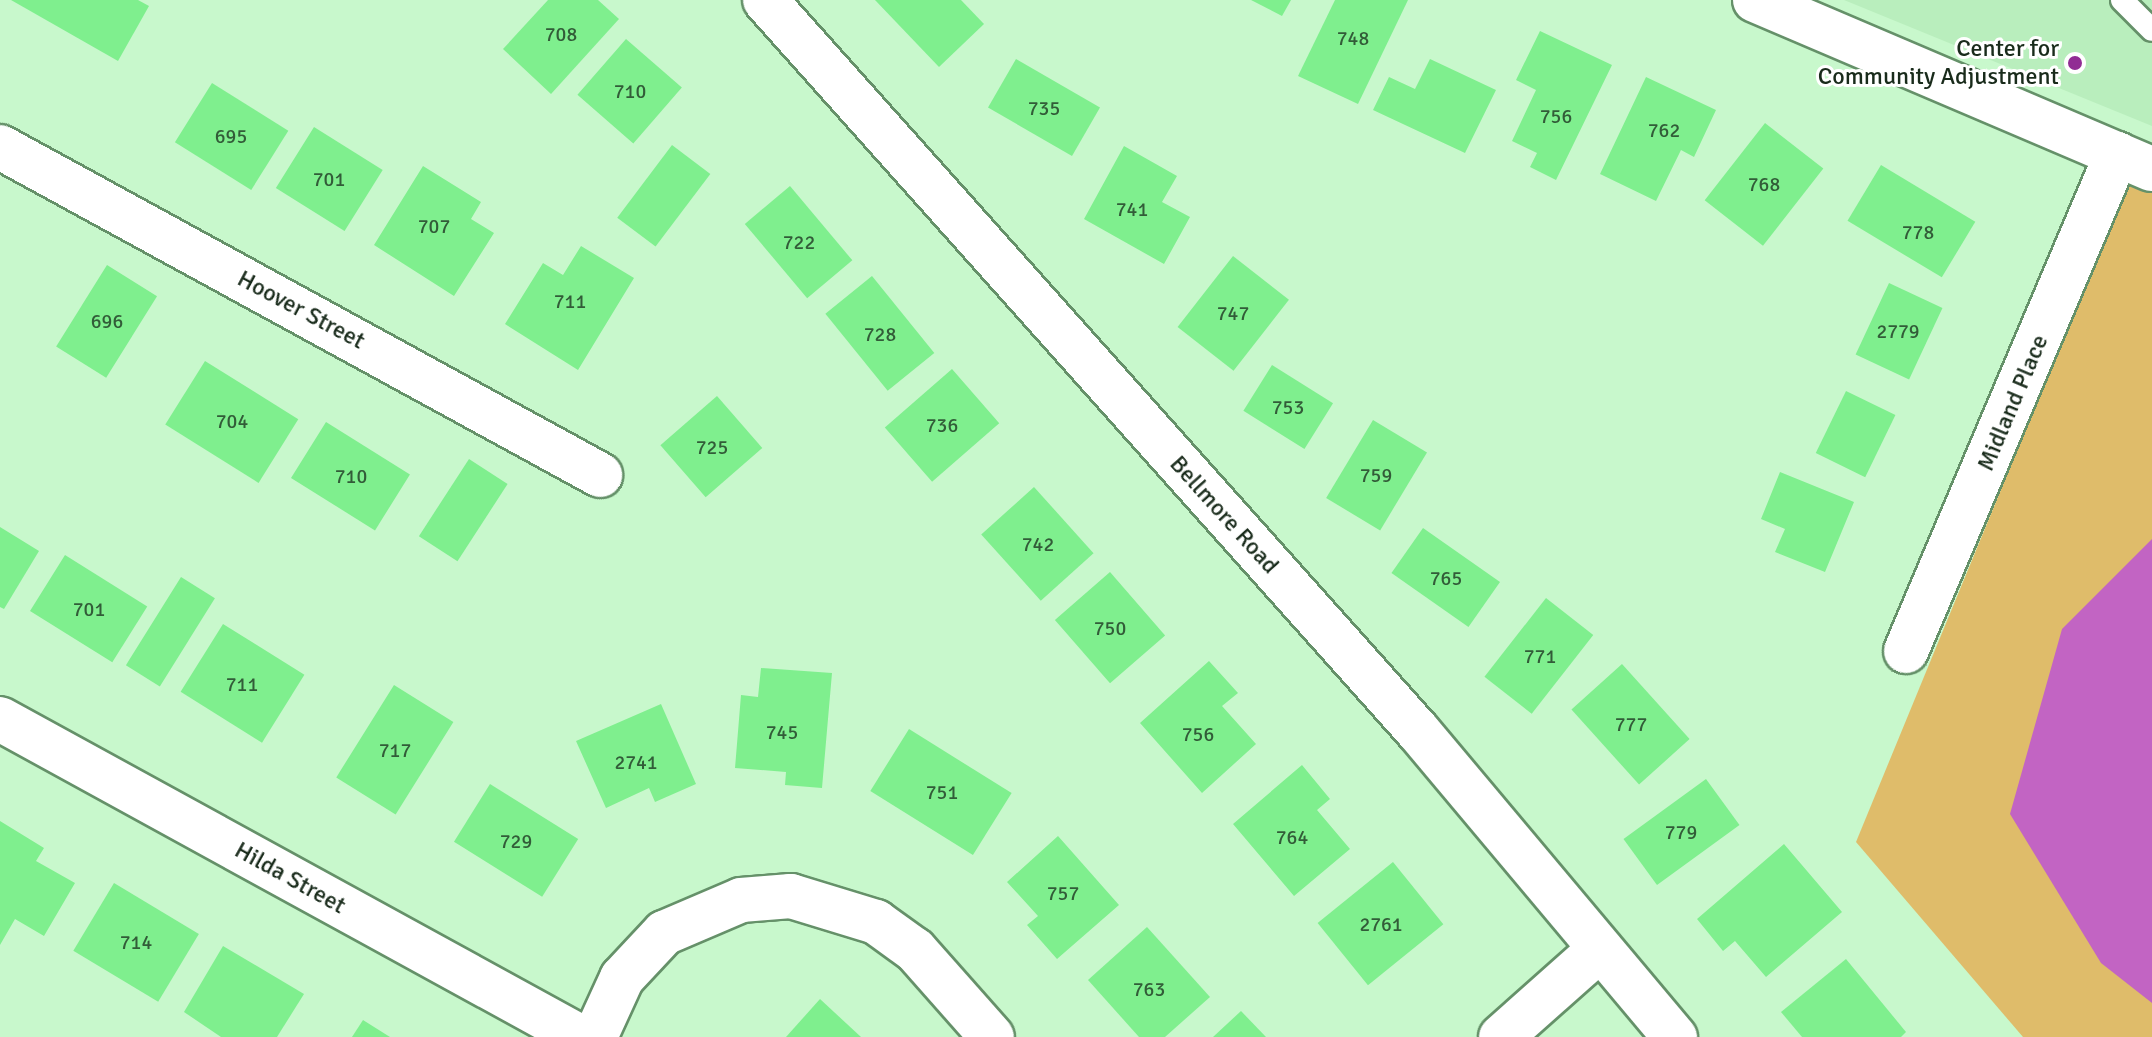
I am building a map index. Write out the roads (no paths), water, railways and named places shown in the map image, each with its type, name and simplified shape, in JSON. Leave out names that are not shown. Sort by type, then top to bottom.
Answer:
[{"type":"street","name":"Bellmore Road","points":[[765,0],[1418,731],[1675,1037]]},
{"type":"street","points":[[1755,0],[2135,162]]},
{"type":"street","name":"Hoover Street","points":[[0,147],[600,475]]},
{"type":"street","name":"Midland Place","points":[[1906,651],[2135,162]]},
{"type":"street","name":"Hilda Street","points":[[0,719],[580,1037]]},
{"type":"street","points":[[595,1037],[622,978],[664,933],[741,900],[791,896],[840,905],[890,932],[992,1037]]},
{"type":"street","points":[[1501,1037],[1600,949]]},
{"type":"lane","points":[[2122,0],[2152,30]]},
{"type":"place","name":"Center for Community Adjustment","points":[[2075,63]]}]
